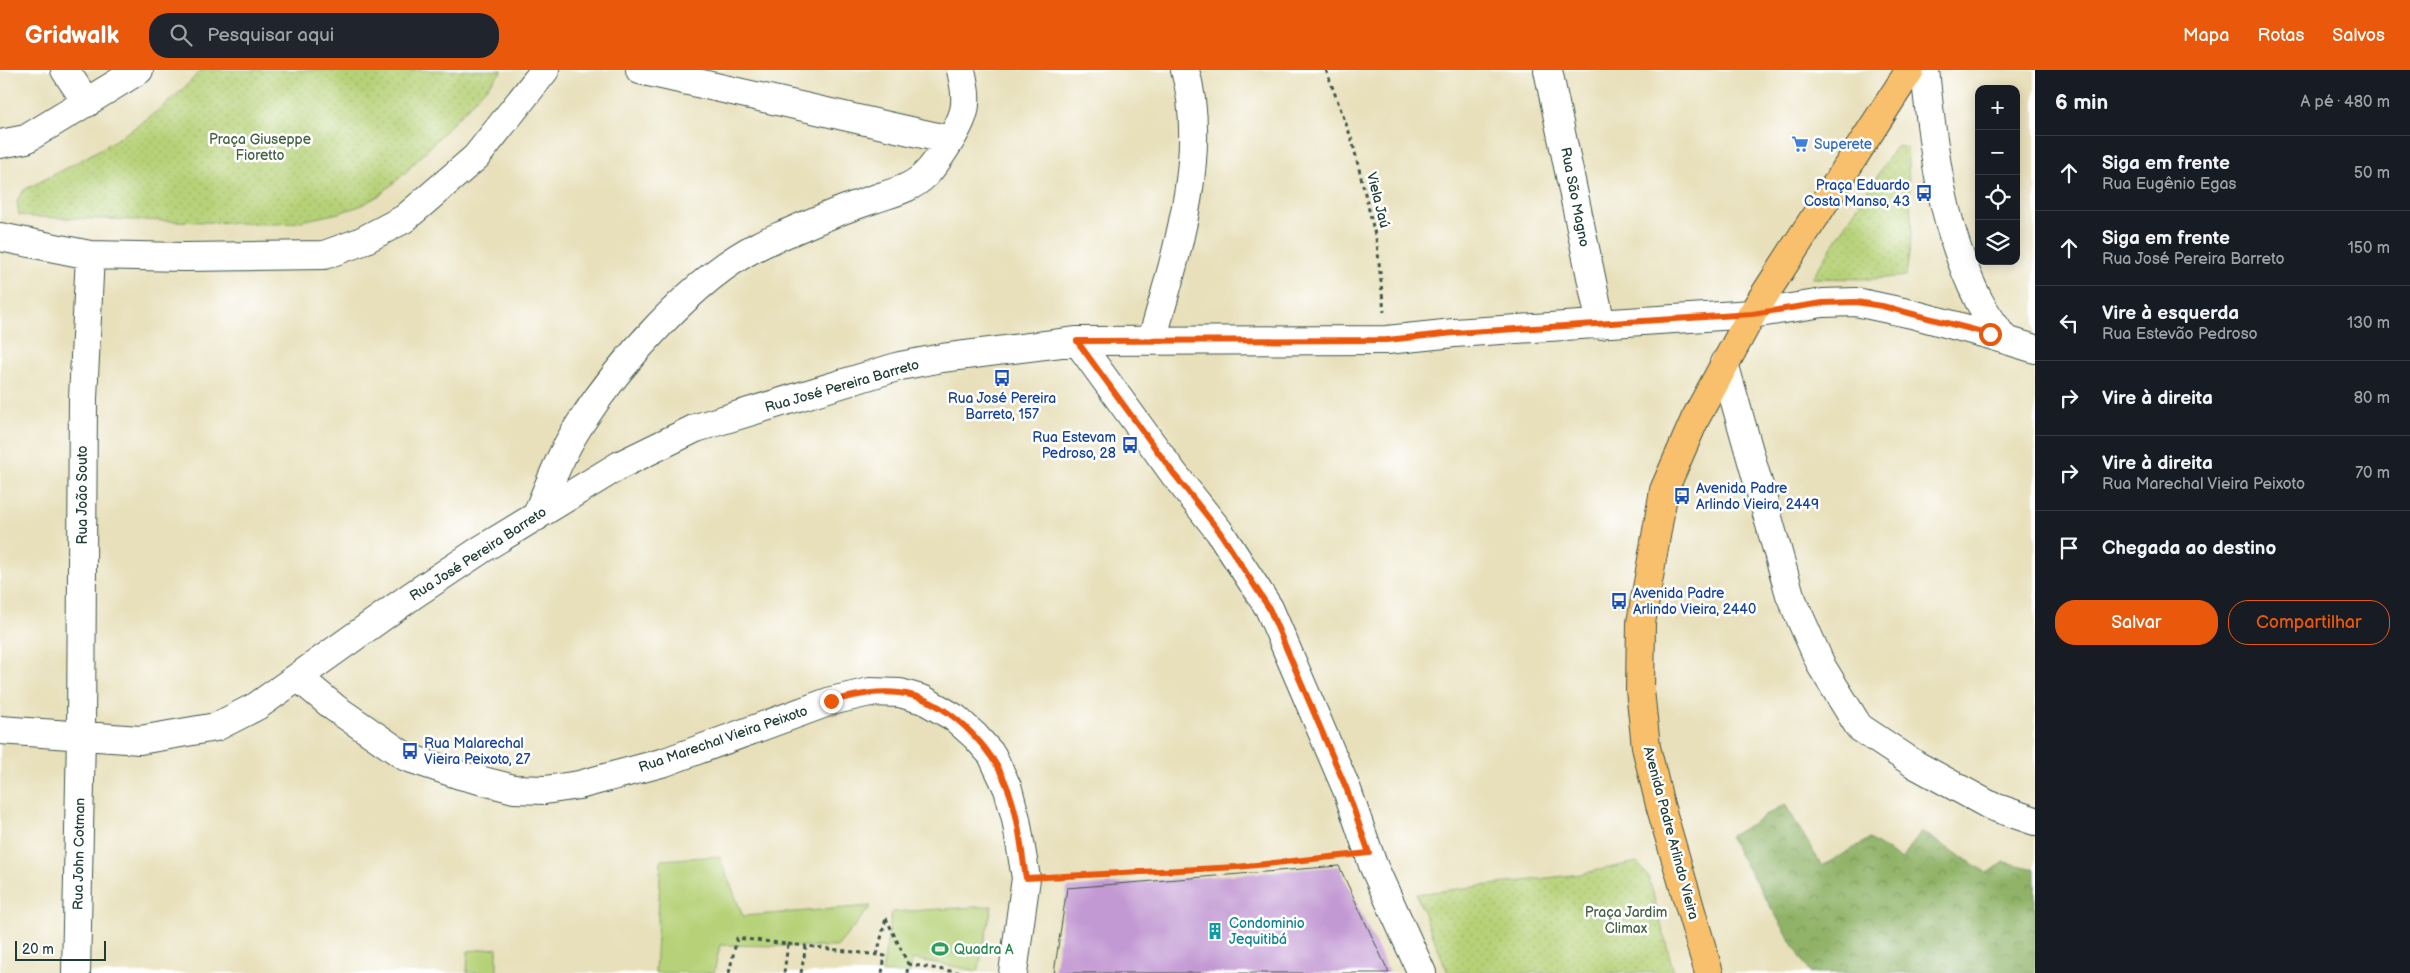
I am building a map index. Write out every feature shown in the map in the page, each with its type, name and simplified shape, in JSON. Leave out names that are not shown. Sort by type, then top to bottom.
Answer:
[{"type":"main road","name":"Avenida Padre Arlindo Vieira","points":[[1710,973],[1660,805],[1646,747],[1640,690],[1641,623],[1664,490],[1695,419],[1752,314],[1910,70]]},
{"type":"street","points":[[66,70],[87,102]]},
{"type":"street","points":[[0,144],[26,139],[139,70]]},
{"type":"street","points":[[0,237],[90,254],[184,258],[324,254],[360,242],[404,219],[476,158],[545,70]]},
{"type":"street","points":[[640,70],[950,140]]},
{"type":"street","points":[[536,516],[558,464],[580,425],[604,391],[682,302],[720,271],[756,246],[835,214],[901,191],[923,177],[938,159],[964,113],[966,92],[961,70]]},
{"type":"street","points":[[1152,340],[1182,225],[1190,174],[1191,93],[1185,70]]},
{"type":"street","name":"Rua São Magno","points":[[1548,70],[1601,325]]},
{"type":"street","points":[[1925,70],[1932,144],[1947,218],[1955,244],[1980,302],[2004,339]]},
{"type":"street","name":"Rua João Souto","points":[[81,735],[83,398],[90,254]]},
{"type":"street","name":"Rua José Pereira Barreto","points":[[0,730],[140,740],[216,727],[257,706],[299,678],[413,595],[482,549],[620,465],[696,428],[900,366],[942,358],[1077,341],[1387,340],[1454,333],[1752,314],[1823,303],[1856,302],[1912,314],[2004,339],[2035,350]]},
{"type":"street","points":[[1077,341],[1174,474],[1219,531],[1269,608],[1347,790],[1369,853],[1422,973]]},
{"type":"street","points":[[1724,363],[1790,595],[1822,667],[1858,727],[1916,765],[1991,806],[2035,821]]},
{"type":"street","name":"Rua Marechal Vieira Peixoto","points":[[299,678],[335,708],[406,757],[460,775],[514,789],[545,790],[579,785],[665,762],[831,701],[870,692],[900,693],[924,700],[955,718],[992,755],[1008,789],[1016,819],[1026,878],[1013,973]]},
{"type":"street","name":"Rua John Cotman","points":[[76,973],[81,735]]},
{"type":"path","name":"Viela Jaú","points":[[1326,70],[1352,140],[1377,243],[1387,340]]},
{"type":"path","points":[[1026,878],[1237,867],[1369,853]]},
{"type":"path","points":[[877,955],[886,918],[908,964],[907,973]]},
{"type":"path","points":[[729,973],[737,938],[885,956],[882,973]]},
{"type":"path","points":[[784,973],[788,944]]},
{"type":"path","points":[[801,973],[806,946]]},
{"type":"path","points":[[908,964],[962,973]]},
{"type":"green space","name":"Praça Giuseppe Fioretto","points":[[201,70],[503,70],[404,174],[380,195],[360,206],[339,213],[292,223],[274,224],[31,217],[19,215],[17,200],[24,190],[82,159],[140,124],[178,94]]},
{"type":"green space","points":[[1896,146],[1907,148],[1912,232],[1906,276],[1872,279],[1812,278]]},
{"type":"green space","points":[[1785,804],[1822,866],[1869,839],[1902,860],[1921,831],[1987,873],[2005,862],[2035,869],[2035,973],[1810,973],[1729,837]]},
{"type":"green space","points":[[719,856],[743,916],[871,906],[837,947],[720,945],[714,973],[655,973],[661,860]]},
{"type":"green space","name":"Praça Jardim Climax","points":[[1637,862],[1649,878],[1674,973],[1448,973],[1416,894],[1580,874]]},
{"type":"green space","points":[[992,906],[978,971],[913,959],[910,973],[882,973],[892,912]]},
{"type":"green space","points":[[497,948],[497,973],[467,973],[468,951]]},
{"type":"building","name":"Condominio Jequitibá","points":[[1339,866],[1389,973],[1054,973],[1067,888]]},
{"type":"place","name":"Superete","points":[[1800,144]]},
{"type":"place","name":"Praça Eduardo Costa Manso, 43","points":[[1924,193]]},
{"type":"place","name":"Rua José Pereira Barreto, 157","points":[[1002,378]]},
{"type":"place","name":"Rua Estevam Pedroso, 28","points":[[1130,445]]},
{"type":"place","name":"Avenida Padre Arlindo Vieira, 2449","points":[[1682,496]]},
{"type":"place","name":"Avenida Padre Arlindo Vieira, 2440","points":[[1619,601]]},
{"type":"place","name":"Rua Malarechal Vieira Peixoto, 27","points":[[410,751]]},
{"type":"place","name":"Condominio Jequitibá","points":[[1215,931]]},
{"type":"place","name":"Quadra A","points":[[940,949]]},
{"type":"route","points":[[831,701],[870,692],[900,693],[924,700],[955,718],[975,736],[992,755],[1008,789],[1016,819],[1026,878],[1237,867],[1369,853],[1347,790],[1269,608],[1219,531],[1174,474],[1077,341],[1387,340],[1454,333],[1752,314],[1823,303],[1856,302],[1882,306],[1990,334]]}]
